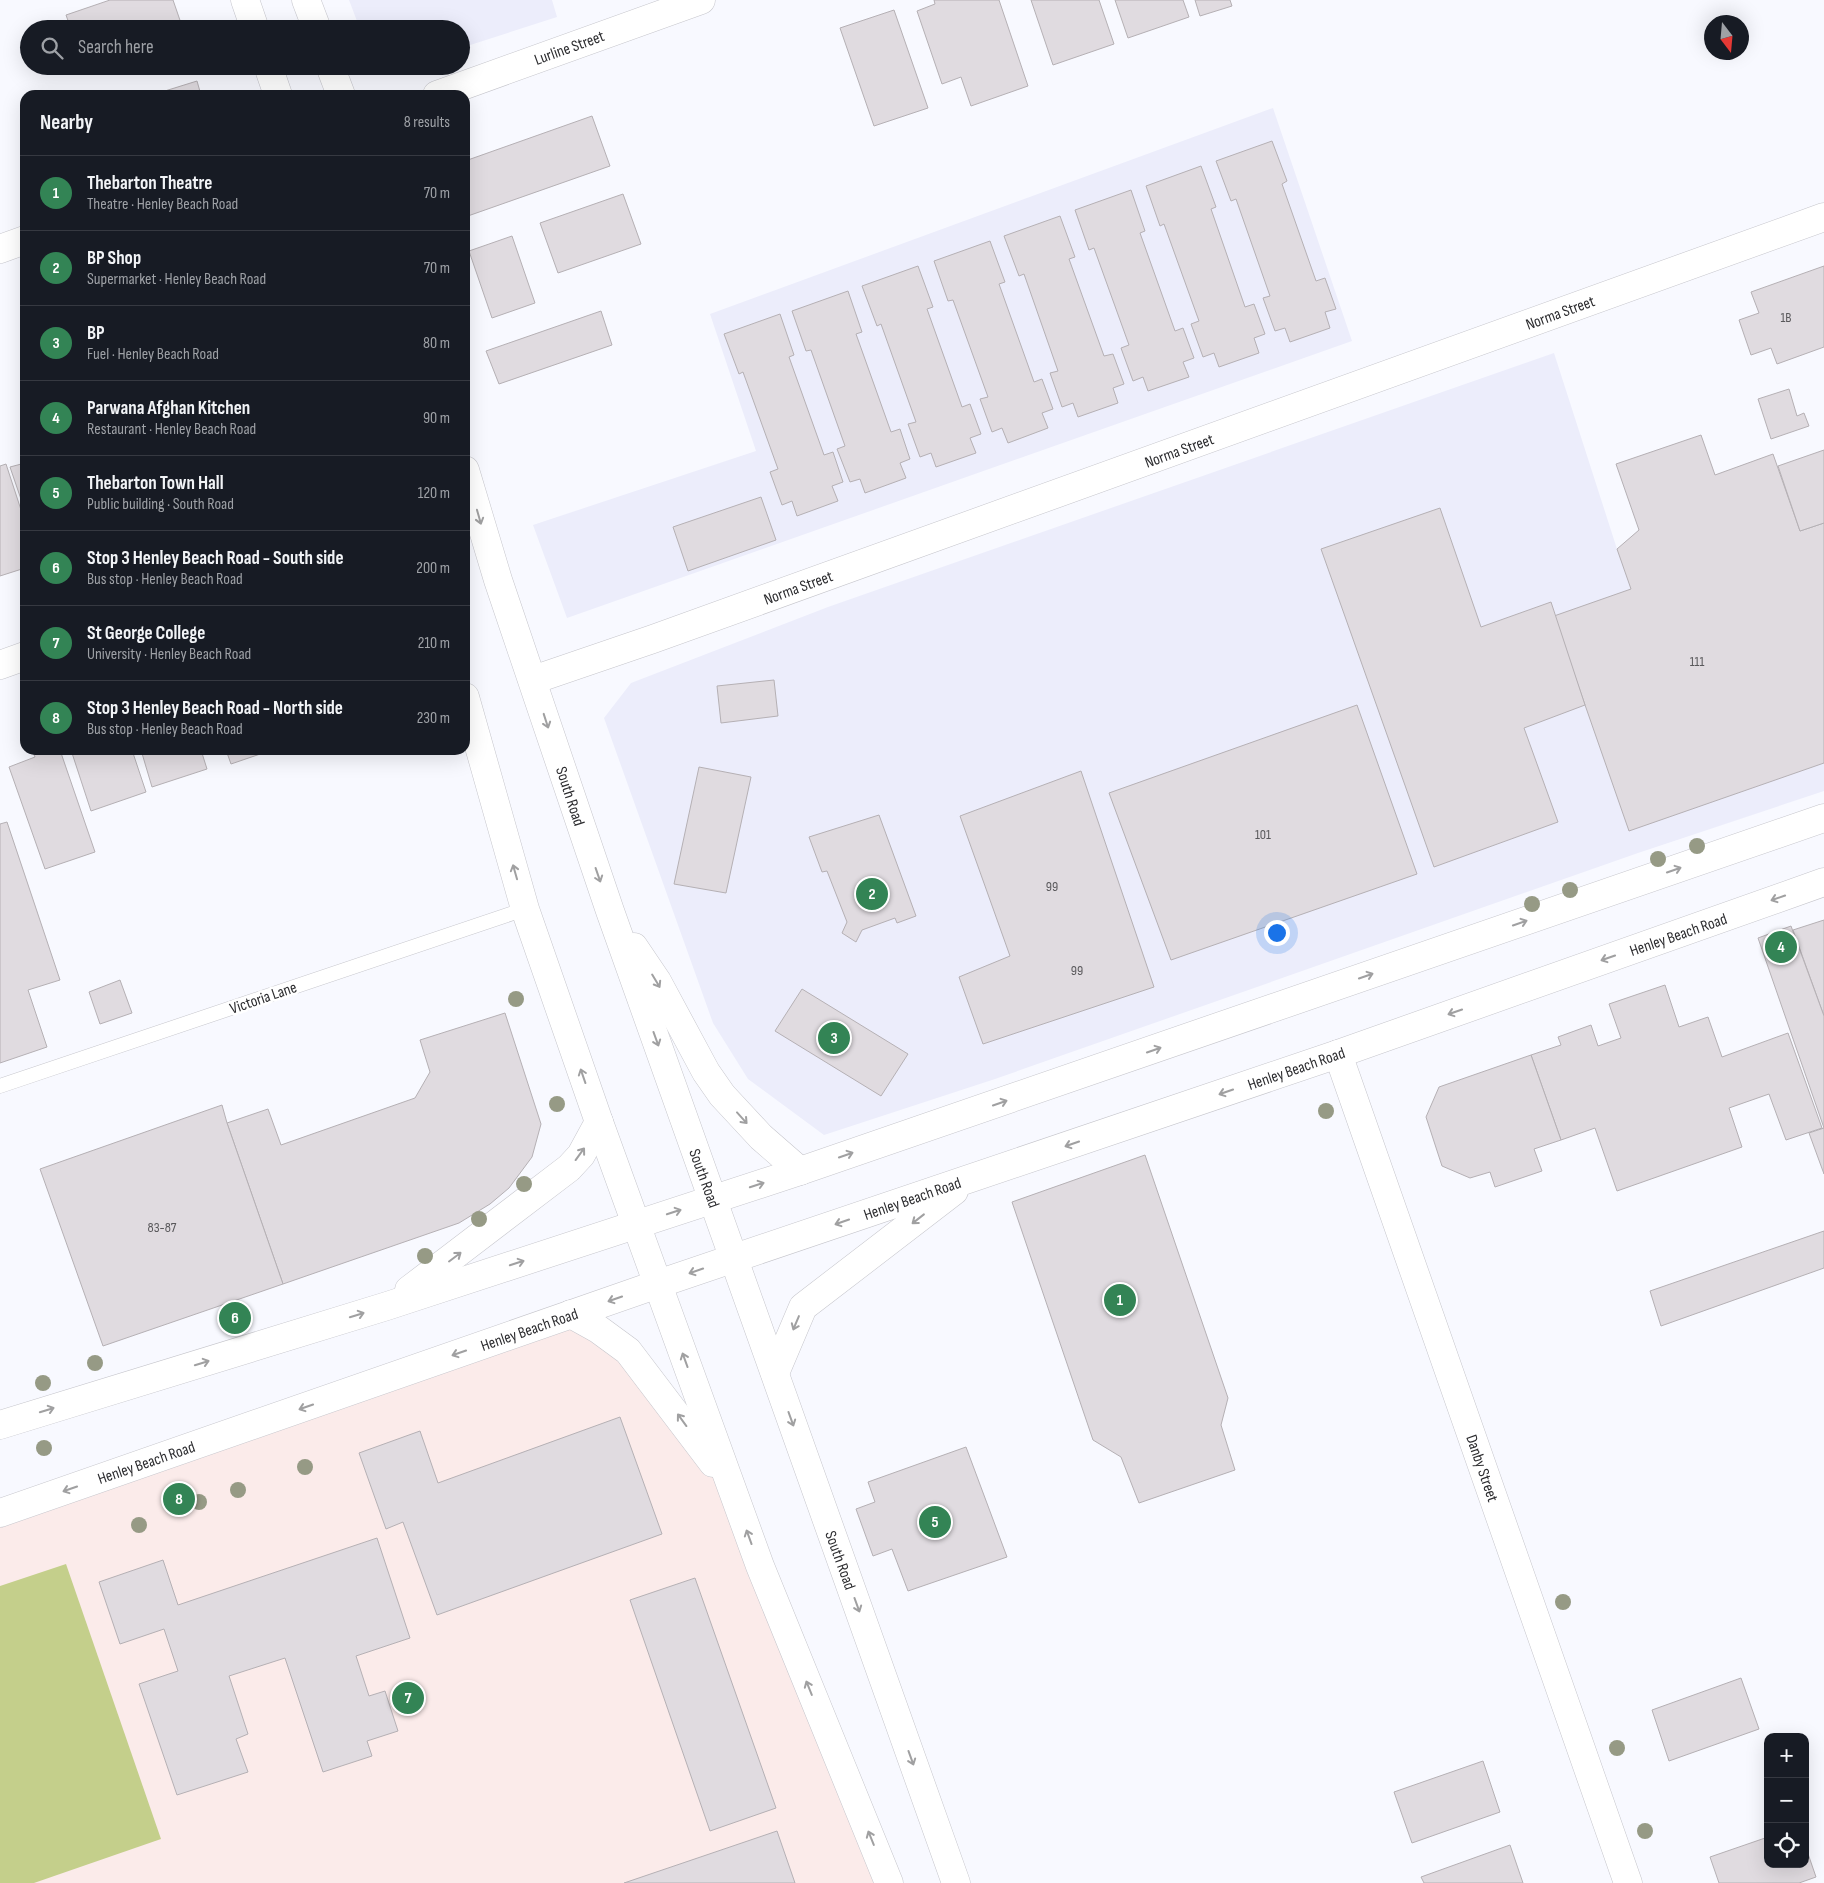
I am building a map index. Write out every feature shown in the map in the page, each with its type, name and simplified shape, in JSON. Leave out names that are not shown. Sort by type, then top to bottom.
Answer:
[{"type":"main road","points":[[245,0],[252,20]]},
{"type":"main road","points":[[306,0],[314,20]]},
{"type":"main road","name":"Lurline Street","points":[[451,90],[701,0]]},
{"type":"main road","points":[[271,75],[276,90]]},
{"type":"main road","points":[[333,75],[339,90]]},
{"type":"main road","name":"Norma Street","points":[[533,680],[662,636],[1824,217]]},
{"type":"main road","points":[[0,249],[20,242]]},
{"type":"main road","name":"South Road","points":[[470,487],[498,580],[610,911],[956,1883]]},
{"type":"main road","points":[[0,665],[20,658]]},
{"type":"main road","points":[[470,715],[525,909],[599,1122],[760,1566],[890,1883]]},
{"type":"main road","points":[[0,1425],[387,1306],[800,1171],[1824,818]]},
{"type":"main road","name":"Henley Beach Road","points":[[0,1513],[658,1284],[1338,1054],[1824,882]]},
{"type":"main road","points":[[610,911],[657,981],[706,1072],[722,1095],[760,1137],[800,1171]]},
{"type":"main road","name":"Danby Street","points":[[1338,1054],[1628,1883]]},
{"type":"main road","points":[[387,1306],[454,1257],[568,1168],[581,1155],[599,1122]]},
{"type":"main road","points":[[775,1373],[803,1307],[971,1178]]},
{"type":"main road","points":[[572,1314],[598,1329],[628,1351],[654,1382],[732,1488]]},
{"type":"lane","name":"Victoria Lane","points":[[0,1086],[525,909]]},
{"type":"shaded area","points":[[349,0],[552,0],[557,17],[470,45],[470,20],[357,20]]},
{"type":"shaded area","points":[[1273,108],[1352,341],[567,618],[533,525],[756,451],[710,314]]},
{"type":"shaded area","points":[[1554,353],[1617,549],[1639,530],[1616,464],[1701,435],[1715,475],[1773,454],[1800,531],[1824,523],[1824,791],[1638,853],[995,1079],[824,1135],[748,1079],[713,1023],[604,718],[631,683],[828,607]]},
{"type":"shaded area","points":[[571,1314],[628,1351],[731,1488],[891,1883],[0,1883],[0,1513]]},
{"type":"green space","points":[[66,1564],[161,1839],[34,1883],[0,1883],[0,1586]]},
{"type":"building","points":[[110,0],[173,0],[180,20],[68,20],[66,15]]},
{"type":"building","points":[[934,0],[999,0],[1028,86],[971,106],[961,77],[942,84],[917,11],[935,4]]},
{"type":"building","points":[[1031,0],[1099,0],[1114,44],[1053,65]]},
{"type":"building","points":[[1115,0],[1183,0],[1189,17],[1128,38]]},
{"type":"building","points":[[1195,0],[1230,0],[1232,6],[1200,16]]},
{"type":"building","points":[[894,10],[928,108],[874,126],[840,28]]},
{"type":"building","points":[[197,81],[200,90],[168,90]]},
{"type":"building","points":[[592,116],[610,166],[470,215],[470,159]]},
{"type":"building","points":[[1272,141],[1287,181],[1282,184],[1316,281],[1325,278],[1336,309],[1325,312],[1330,328],[1290,342],[1285,328],[1275,331],[1263,298],[1270,296],[1236,199],[1231,201],[1216,161]]},
{"type":"building","points":[[1201,166],[1216,207],[1211,209],[1245,307],[1254,304],[1265,334],[1254,338],[1259,353],[1219,367],[1214,353],[1203,357],[1191,324],[1199,321],[1164,224],[1160,226],[1146,186]]},
{"type":"building","points":[[1131,190],[1145,231],[1140,233],[1175,331],[1183,328],[1194,358],[1183,362],[1189,377],[1148,391],[1143,377],[1133,381],[1121,348],[1129,345],[1094,248],[1089,250],[1075,210]]},
{"type":"building","points":[[623,194],[641,244],[558,273],[540,223]]},
{"type":"building","points":[[1060,216],[1075,257],[1069,259],[1104,356],[1113,354],[1124,384],[1113,388],[1118,403],[1078,417],[1073,403],[1062,407],[1050,373],[1058,371],[1024,274],[1019,276],[1004,236]]},
{"type":"building","points":[[512,236],[535,303],[492,318],[470,251]]},
{"type":"building","points":[[990,241],[1005,282],[999,284],[1034,382],[1042,379],[1053,409],[1042,413],[1048,428],[1008,443],[1002,428],[992,432],[980,399],[988,397],[953,300],[948,301],[934,261]]},
{"type":"building","points":[[918,266],[933,307],[927,309],[962,407],[970,404],[981,434],[970,438],[976,453],[936,467],[931,453],[920,457],[908,424],[916,422],[881,324],[877,326],[862,286]]},
{"type":"building","points":[[1824,266],[1824,347],[1777,364],[1771,348],[1751,355],[1739,320],[1759,313],[1751,292]]},
{"type":"building","points":[[848,291],[862,332],[856,334],[891,432],[900,429],[910,459],[900,463],[906,478],[865,493],[860,479],[850,482],[837,449],[845,446],[811,350],[806,351],[792,311]]},
{"type":"building","points":[[601,311],[612,345],[499,384],[486,351]]},
{"type":"building","points":[[780,314],[794,355],[789,357],[824,455],[833,452],[843,482],[832,486],[838,501],[797,516],[792,501],[782,505],[770,472],[778,469],[743,372],[739,374],[724,334]]},
{"type":"building","points":[[1789,389],[1797,416],[1804,413],[1809,426],[1771,439],[1758,399]]},
{"type":"building","points":[[1701,435],[1715,475],[1773,454],[1800,531],[1824,523],[1824,763],[1629,831],[1554,616],[1631,589],[1617,549],[1639,530],[1616,464]]},
{"type":"building","points":[[1824,450],[1824,523],[1800,531],[1778,466]]},
{"type":"building","points":[[6,464],[20,507],[20,570],[0,576],[0,466]]},
{"type":"building","points":[[20,464],[20,496],[10,467]]},
{"type":"building","points":[[761,497],[776,540],[688,571],[673,527]]},
{"type":"building","points":[[1440,508],[1481,627],[1551,602],[1585,705],[1524,728],[1558,822],[1434,867],[1321,549]]},
{"type":"building","points":[[774,680],[778,716],[721,723],[717,686]]},
{"type":"building","points":[[1357,705],[1417,874],[1171,960],[1109,793]]},
{"type":"building","points":[[34,755],[62,755],[95,852],[45,869],[9,767],[35,757]]},
{"type":"building","points":[[73,755],[134,755],[146,792],[91,811]]},
{"type":"building","points":[[142,755],[203,755],[207,769],[152,787]]},
{"type":"building","points":[[228,755],[257,755],[231,764]]},
{"type":"building","points":[[699,767],[751,777],[726,893],[674,884]]},
{"type":"building","points":[[1081,771],[1154,987],[983,1044],[959,977],[1010,956],[960,816]]},
{"type":"building","points":[[879,815],[916,916],[897,923],[895,918],[862,930],[856,942],[842,933],[847,922],[827,871],[822,872],[809,837]]},
{"type":"building","points":[[7,822],[60,980],[28,990],[47,1047],[0,1063],[0,824]]},
{"type":"building","points":[[1824,920],[1824,1016],[1793,930]]},
{"type":"building","points":[[1791,926],[1824,1016],[1824,1128],[1758,938]]},
{"type":"building","points":[[120,980],[132,1013],[100,1024],[89,992]]},
{"type":"building","points":[[1665,985],[1679,1027],[1708,1017],[1722,1057],[1788,1033],[1822,1128],[1786,1140],[1769,1094],[1729,1108],[1742,1147],[1617,1191],[1595,1128],[1561,1140],[1531,1055],[1561,1045],[1558,1037],[1591,1025],[1598,1046],[1621,1038],[1609,1004]]},
{"type":"building","points":[[802,989],[908,1054],[881,1096],[775,1031]]},
{"type":"building","points":[[505,1013],[541,1124],[532,1157],[509,1188],[490,1204],[459,1223],[283,1284],[227,1123],[268,1109],[281,1145],[415,1098],[430,1072],[420,1040]]},
{"type":"building","points":[[1531,1055],[1561,1140],[1534,1149],[1542,1171],[1495,1187],[1490,1172],[1470,1178],[1442,1166],[1426,1117],[1439,1087]]},
{"type":"building","points":[[222,1105],[283,1284],[103,1346],[40,1169]]},
{"type":"building","points":[[1824,1128],[1824,1174],[1809,1133]]},
{"type":"building","points":[[1145,1155],[1228,1398],[1221,1425],[1235,1470],[1139,1503],[1121,1457],[1093,1440],[1012,1202]]},
{"type":"building","points":[[1824,1231],[1824,1268],[1661,1326],[1650,1291]]},
{"type":"building","points":[[620,1417],[662,1534],[437,1615],[403,1522],[386,1529],[359,1453],[420,1431],[438,1483]]},
{"type":"building","points":[[966,1447],[1007,1557],[908,1591],[892,1549],[873,1556],[856,1509],[875,1502],[868,1482]]},
{"type":"building","points":[[377,1538],[410,1638],[356,1656],[369,1696],[385,1691],[398,1731],[367,1741],[372,1756],[323,1772],[285,1658],[229,1676],[248,1734],[236,1739],[248,1772],[177,1795],[139,1684],[178,1671],[164,1629],[120,1644],[99,1582],[163,1560],[178,1605]]},
{"type":"building","points":[[695,1578],[776,1808],[710,1831],[630,1600]]},
{"type":"building","points":[[1741,1678],[1759,1729],[1669,1761],[1652,1710]]},
{"type":"building","points":[[1483,1761],[1500,1812],[1412,1843],[1394,1792]]},
{"type":"building","points":[[777,1831],[795,1883],[624,1883]]},
{"type":"building","points":[[1764,1838],[1764,1868],[1809,1868],[1809,1857],[1816,1877],[1799,1883],[1719,1883],[1710,1857]]},
{"type":"building","points":[[1510,1845],[1523,1883],[1424,1883],[1421,1877]]},
{"type":"place","name":"BP Shop","points":[[872,894]]},
{"type":"place","name":"Parwana Afghan Kitchen","points":[[1781,947]]},
{"type":"place","name":"BP","points":[[834,1038]]},
{"type":"place","name":"Thebarton Theatre","points":[[1120,1300]]},
{"type":"place","name":"Stop 3 Henley Beach Road - South side","points":[[235,1318]]},
{"type":"place","name":"Stop 3 Henley Beach Road - North side","points":[[179,1499]]},
{"type":"place","name":"Thebarton Town Hall","points":[[935,1522]]},
{"type":"place","name":"St George College","points":[[408,1698]]}]
